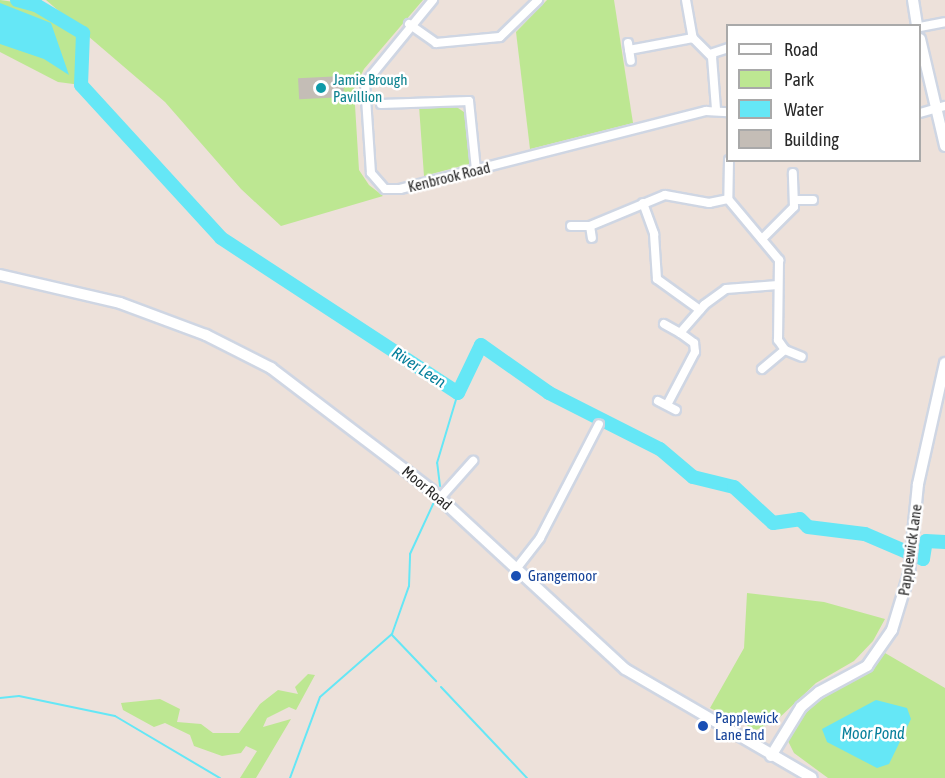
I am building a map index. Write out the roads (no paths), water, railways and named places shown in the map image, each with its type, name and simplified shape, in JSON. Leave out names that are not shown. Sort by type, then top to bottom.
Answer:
[{"type":"main road","points":[[913,0],[918,24]]},
{"type":"main road","points":[[921,42],[940,107],[945,146]]},
{"type":"main road","name":"Moor Road","points":[[0,274],[120,303],[243,352],[296,384],[440,498],[632,674],[771,756],[813,778]]},
{"type":"main road","name":"Papplewick Lane","points":[[771,756],[801,707],[819,692],[867,666],[892,630],[908,582],[918,484],[945,363]]},
{"type":"street","name":"Kenbrook Road","points":[[433,0],[410,24],[365,83],[373,179],[392,190],[716,109],[726,112]]},
{"type":"street","points":[[410,24],[436,43],[500,37],[538,0]]},
{"type":"street","points":[[686,0],[693,38],[711,54],[716,109]]},
{"type":"street","points":[[921,28],[945,22]]},
{"type":"street","points":[[921,28],[945,27]]},
{"type":"street","points":[[631,61],[629,47],[693,38]]},
{"type":"street","points":[[711,54],[726,49]]},
{"type":"street","points":[[381,104],[469,102],[476,170]]},
{"type":"street","points":[[921,113],[940,107]]},
{"type":"street","points":[[729,162],[728,199],[779,260],[776,329],[786,350],[802,357]]},
{"type":"street","points":[[762,239],[790,211],[794,200],[794,173]]},
{"type":"street","points":[[571,226],[590,226],[664,195],[710,203],[728,199]]},
{"type":"street","points":[[794,200],[813,200]]},
{"type":"street","points":[[643,202],[654,234],[657,279],[700,310]]},
{"type":"street","points":[[590,226],[592,238]]},
{"type":"street","points":[[680,333],[700,310],[726,289],[778,285]]},
{"type":"street","points":[[664,324],[694,343],[695,352],[667,405]]},
{"type":"street","points":[[762,369],[786,350]]},
{"type":"street","points":[[658,401],[676,411]]},
{"type":"street","points":[[516,569],[540,538],[599,424]]},
{"type":"street","points":[[440,498],[473,461]]},
{"type":"water","points":[[0,3],[51,23],[69,75],[44,59],[0,44]]},
{"type":"water","name":"Moor Pond","points":[[876,700],[907,708],[911,719],[889,764],[877,768],[827,742],[822,729]]},
{"type":"waterway","name":"River Leen","points":[[17,0],[36,5],[83,33],[81,85],[221,238],[458,393],[481,345],[549,393],[660,449],[693,477],[734,487],[773,523],[800,519],[808,527],[865,534],[923,559],[926,541],[945,542]]},
{"type":"waterway","points":[[440,486],[437,463],[458,393]]},
{"type":"waterway","points":[[290,778],[320,697],[392,634],[409,586],[410,554],[434,502]]},
{"type":"waterway","points":[[392,635],[436,681]]},
{"type":"waterway","points":[[441,687],[527,778]]},
{"type":"waterway","points":[[0,698],[19,696],[115,716],[220,778]]},
{"type":"place","name":"Jamie Brough Pavillion","points":[[321,88]]},
{"type":"place","name":"Grangemoor","points":[[516,576]]},
{"type":"place","name":"Papplewick Lane End","points":[[703,726]]}]
